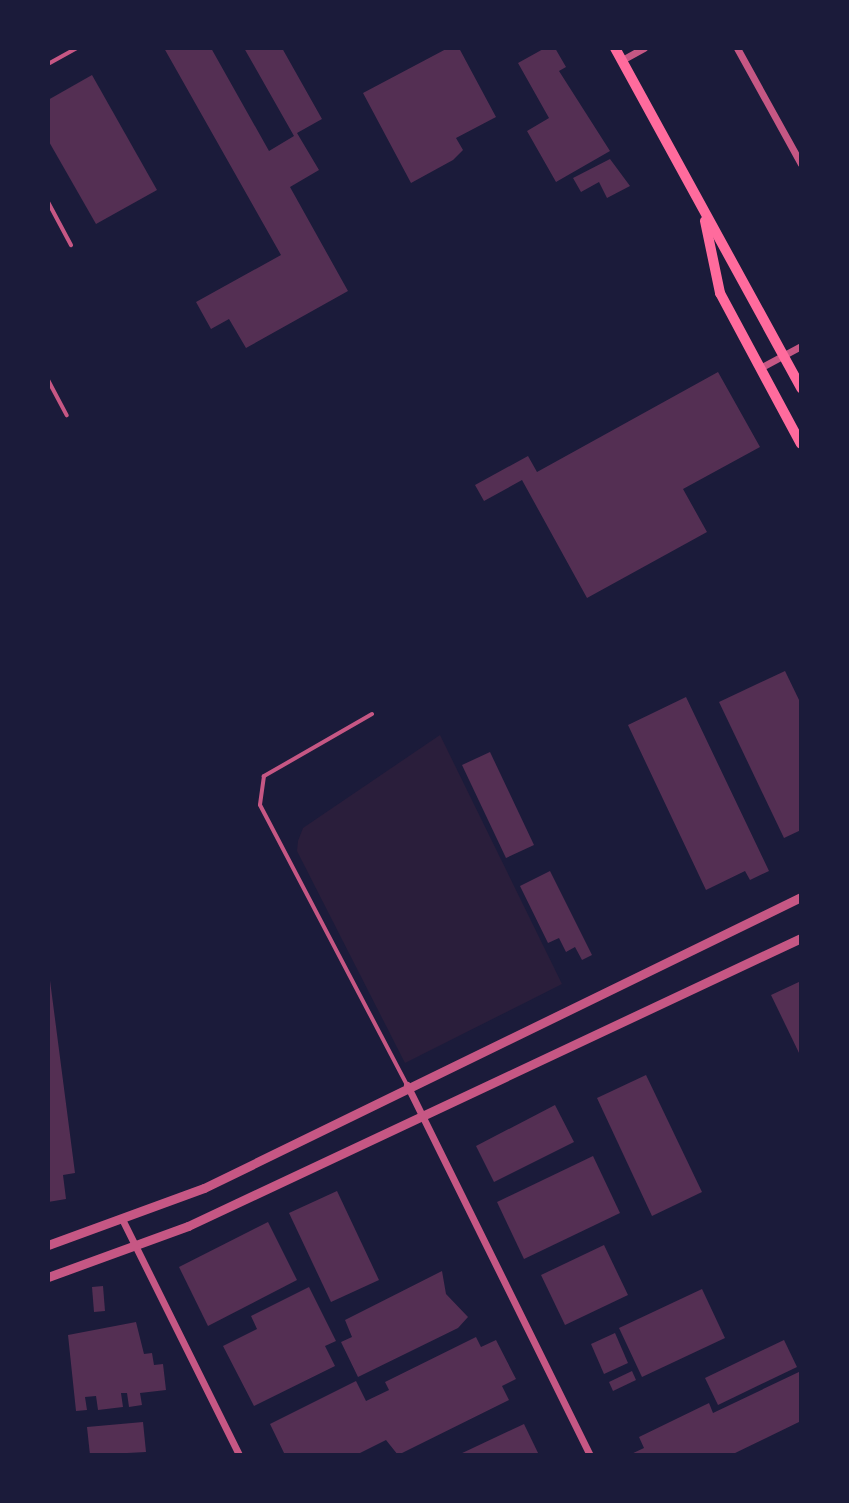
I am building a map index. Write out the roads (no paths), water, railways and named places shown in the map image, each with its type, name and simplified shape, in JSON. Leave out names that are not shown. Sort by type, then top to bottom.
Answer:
[{"type":"main road","points":[[615,48],[801,388]]},
{"type":"main road","points":[[704,215],[717,285],[801,444]]},
{"type":"street","points":[[622,60],[644,48]]},
{"type":"street","points":[[737,48],[801,164]]},
{"type":"street","points":[[760,368],[801,346]]},
{"type":"street","points":[[48,1245],[123,1221],[204,1188],[407,1085],[801,897]]},
{"type":"street","points":[[48,1277],[135,1247],[801,938]]},
{"type":"street","points":[[407,1085],[590,1455]]},
{"type":"street","points":[[123,1221],[239,1455]]},
{"type":"lane","points":[[48,64],[77,48]]},
{"type":"lane","points":[[48,202],[71,245]]},
{"type":"lane","points":[[48,380],[67,415]]},
{"type":"lane","points":[[372,714],[264,776],[260,805],[407,1085]]}]
